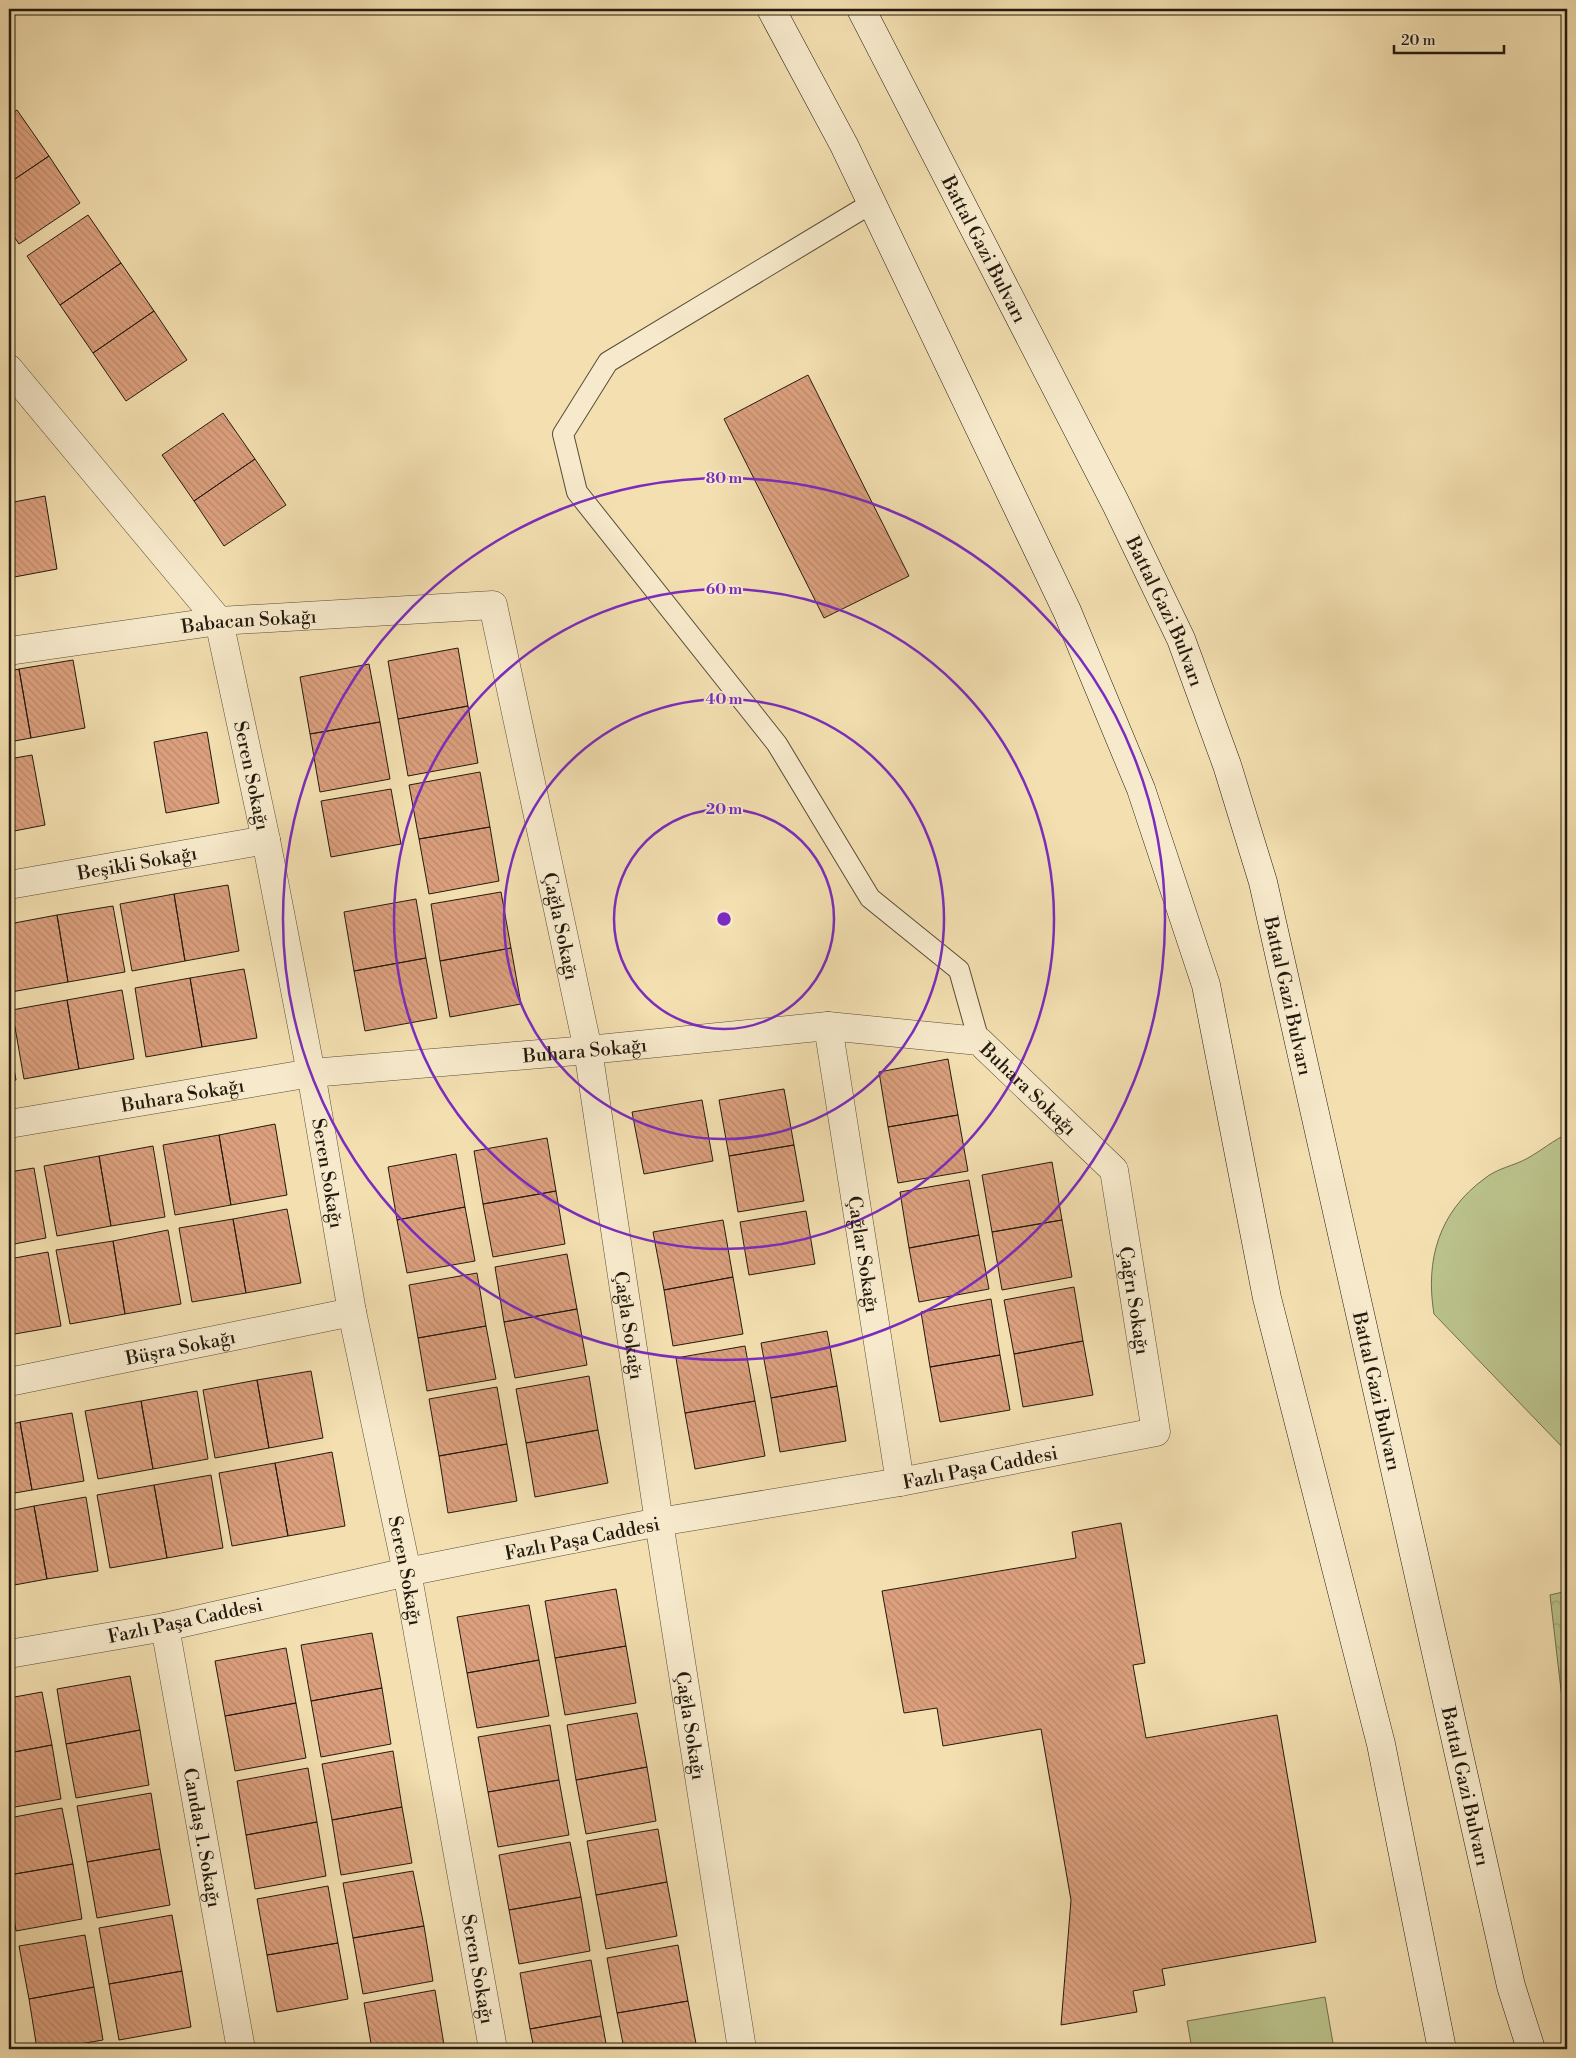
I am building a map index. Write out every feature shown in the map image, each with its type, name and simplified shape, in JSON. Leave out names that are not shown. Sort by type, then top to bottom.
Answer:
[{"type":"street","points":[[771,9],[844,145],[1067,611],[1141,789],[1206,984],[1267,1298],[1381,1744],[1442,2049]]},
{"type":"street","name":"Battal Gazi Bulvarı","points":[[861,9],[1116,504],[1180,639],[1227,765],[1263,882],[1507,1966],[1531,2049]]},
{"type":"street","name":"Seren Sokağı","points":[[10,372],[219,621],[266,840],[310,1073],[352,1312],[407,1572],[493,2049]]},
{"type":"street","name":"Babacan Sokağı","points":[[9,651],[219,621],[493,605]]},
{"type":"street","name":"Çağla Sokağı","points":[[493,605],[588,1050],[659,1522],[742,2049]]},
{"type":"street","name":"Beşikli Sokağı","points":[[9,885],[266,840]]},
{"type":"street","name":"Buhara Sokağı","points":[[9,1124],[310,1073],[588,1050],[828,1026],[979,1041],[1114,1170]]},
{"type":"street","name":"Çağlar Sokağı","points":[[828,1026],[900,1482]]},
{"type":"street","name":"Çağrı Sokağı","points":[[1114,1170],[1156,1432]]},
{"type":"street","name":"Büşra Sokağı","points":[[9,1382],[352,1312]]},
{"type":"street","name":"Fazlı Paşa Caddesi","points":[[9,1654],[165,1627],[407,1572],[659,1522],[900,1482],[1156,1432]]},
{"type":"street","name":"Candaş 1. Sokağı","points":[[165,1627],[241,2049]]},
{"type":"lane","points":[[872,203],[608,362],[563,434],[577,492],[777,744],[870,898],[959,970],[979,1041]]},
{"type":"green space","points":[[1567,1134],[1567,1452],[1434,1314],[1432,1275],[1434,1256],[1446,1222],[1456,1206],[1469,1192],[1489,1175],[1528,1158]]},
{"type":"green space","points":[[1567,1591],[1567,1742],[1550,1595]]},
{"type":"green space","points":[[1325,1997],[1334,2049],[1192,2049],[1187,2021]]},
{"type":"building","points":[[17,110],[49,156],[9,183],[9,115]]},
{"type":"building","points":[[49,156],[80,203],[19,244],[9,229],[9,183]]},
{"type":"building","points":[[88,215],[121,263],[60,305],[27,256]]},
{"type":"building","points":[[121,263],[154,311],[93,353],[60,305]]},
{"type":"building","points":[[154,311],[187,360],[126,401],[93,353]]},
{"type":"building","points":[[808,375],[909,576],[824,618],[724,419]]},
{"type":"building","points":[[223,413],[255,459],[194,501],[162,455]]},
{"type":"building","points":[[255,459],[286,505],[224,546],[194,501]]},
{"type":"building","points":[[45,496],[57,569],[9,578],[9,503]]},
{"type":"building","points":[[458,648],[468,706],[398,719],[388,661]]},
{"type":"building","points":[[73,660],[85,728],[31,738],[19,669]]},
{"type":"building","points":[[369,664],[380,722],[310,734],[300,677]]},
{"type":"building","points":[[19,669],[31,738],[9,742],[9,671]]},
{"type":"building","points":[[468,706],[478,763],[408,776],[398,719]]},
{"type":"building","points":[[380,722],[390,779],[320,792],[310,734]]},
{"type":"building","points":[[207,732],[219,803],[166,813],[154,742]]},
{"type":"building","points":[[32,755],[45,825],[9,832],[9,759]]},
{"type":"building","points":[[480,772],[490,827],[419,839],[409,785]]},
{"type":"building","points":[[391,789],[401,844],[331,857],[321,801]]},
{"type":"building","points":[[490,827],[499,881],[429,894],[419,839]]},
{"type":"building","points":[[228,885],[239,951],[185,961],[174,894]]},
{"type":"building","points":[[501,892],[511,948],[440,961],[431,904]]},
{"type":"building","points":[[174,894],[185,961],[132,971],[120,904]]},
{"type":"building","points":[[416,899],[426,958],[354,971],[344,912]]},
{"type":"building","points":[[113,906],[125,972],[68,982],[57,915]]},
{"type":"building","points":[[57,915],[68,982],[11,992],[9,976],[9,924]]},
{"type":"building","points":[[511,948],[521,1004],[450,1017],[440,961]]},
{"type":"building","points":[[426,958],[437,1018],[365,1031],[354,971]]},
{"type":"building","points":[[244,969],[257,1038],[202,1047],[190,978]]},
{"type":"building","points":[[190,978],[202,1047],[146,1057],[135,988]]},
{"type":"building","points":[[122,990],[134,1059],[79,1069],[67,1000]]},
{"type":"building","points":[[67,1000],[79,1069],[24,1079],[12,1010]]},
{"type":"building","points":[[9,1040],[16,1080],[9,1082]]},
{"type":"building","points":[[948,1059],[958,1115],[888,1127],[879,1072]]},
{"type":"building","points":[[784,1089],[794,1145],[729,1156],[719,1100]]},
{"type":"building","points":[[702,1100],[713,1161],[644,1174],[632,1112]]},
{"type":"building","points":[[958,1115],[968,1171],[898,1183],[888,1127]]},
{"type":"building","points":[[275,1124],[287,1195],[231,1205],[219,1135]]},
{"type":"building","points":[[219,1135],[231,1205],[175,1215],[163,1145]]},
{"type":"building","points":[[547,1138],[556,1191],[483,1204],[474,1151]]},
{"type":"building","points":[[794,1145],[804,1201],[738,1212],[729,1156]]},
{"type":"building","points":[[153,1146],[165,1217],[111,1226],[99,1156]]},
{"type":"building","points":[[456,1154],[465,1207],[397,1220],[388,1167]]},
{"type":"building","points":[[99,1156],[111,1226],[57,1236],[44,1166]]},
{"type":"building","points":[[1052,1162],[1062,1220],[992,1232],[982,1175]]},
{"type":"building","points":[[34,1168],[46,1238],[9,1245],[9,1172]]},
{"type":"building","points":[[969,1180],[979,1235],[909,1248],[900,1192]]},
{"type":"building","points":[[556,1191],[565,1244],[493,1257],[483,1204]]},
{"type":"building","points":[[465,1207],[475,1261],[407,1273],[397,1220]]},
{"type":"building","points":[[287,1209],[301,1283],[246,1293],[233,1219]]},
{"type":"building","points":[[806,1211],[815,1264],[749,1275],[740,1222]]},
{"type":"building","points":[[233,1219],[246,1293],[192,1302],[179,1228]]},
{"type":"building","points":[[723,1220],[733,1277],[664,1290],[653,1232]]},
{"type":"building","points":[[1062,1220],[1072,1277],[1002,1290],[992,1232]]},
{"type":"building","points":[[168,1230],[181,1304],[125,1314],[113,1241]]},
{"type":"building","points":[[979,1235],[989,1289],[919,1302],[909,1248]]},
{"type":"building","points":[[113,1241],[125,1314],[70,1324],[56,1250]]},
{"type":"building","points":[[48,1252],[61,1326],[9,1335],[9,1259]]},
{"type":"building","points":[[567,1254],[577,1309],[504,1322],[495,1267]]},
{"type":"building","points":[[477,1273],[486,1326],[418,1338],[409,1285]]},
{"type":"building","points":[[733,1277],[743,1334],[673,1346],[664,1290]]},
{"type":"building","points":[[1074,1287],[1083,1341],[1014,1354],[1004,1300]]},
{"type":"building","points":[[991,1299],[1000,1355],[930,1367],[921,1312]]},
{"type":"building","points":[[577,1309],[587,1365],[515,1378],[504,1322]]},
{"type":"building","points":[[486,1326],[496,1379],[427,1391],[418,1338]]},
{"type":"building","points":[[827,1331],[837,1386],[771,1398],[761,1343]]},
{"type":"building","points":[[1083,1341],[1093,1395],[1023,1407],[1014,1354]]},
{"type":"building","points":[[745,1346],[755,1401],[685,1413],[676,1358]]},
{"type":"building","points":[[1000,1355],[1010,1410],[940,1422],[930,1367]]},
{"type":"building","points":[[311,1371],[323,1438],[269,1448],[257,1380]]},
{"type":"building","points":[[589,1376],[598,1430],[526,1443],[516,1389]]},
{"type":"building","points":[[257,1380],[269,1448],[215,1458],[203,1390]]},
{"type":"building","points":[[837,1386],[846,1441],[780,1452],[771,1398]]},
{"type":"building","points":[[497,1387],[507,1444],[439,1456],[429,1399]]},
{"type":"building","points":[[197,1391],[208,1459],[153,1469],[141,1401]]},
{"type":"building","points":[[141,1401],[153,1469],[98,1479],[85,1411]]},
{"type":"building","points":[[755,1401],[765,1456],[695,1469],[685,1413]]},
{"type":"building","points":[[72,1413],[84,1481],[32,1490],[20,1422]]},
{"type":"building","points":[[20,1422],[32,1490],[9,1494],[9,1425]]},
{"type":"building","points":[[598,1430],[608,1483],[535,1497],[526,1443]]},
{"type":"building","points":[[507,1444],[517,1501],[448,1513],[439,1456]]},
{"type":"building","points":[[332,1452],[345,1526],[288,1536],[275,1463]]},
{"type":"building","points":[[275,1463],[288,1536],[232,1546],[219,1473]]},
{"type":"building","points":[[211,1475],[223,1548],[167,1558],[154,1485]]},
{"type":"building","points":[[154,1485],[167,1558],[110,1568],[97,1495]]},
{"type":"building","points":[[86,1497],[98,1571],[47,1579],[34,1506]]},
{"type":"building","points":[[34,1506],[47,1579],[9,1586],[9,1511]]},
{"type":"building","points":[[1121,1523],[1145,1663],[1133,1665],[1146,1738],[1277,1715],[1316,1942],[1162,1969],[1165,1985],[1133,1991],[1137,2012],[1061,2025],[1071,1900],[1041,1729],[943,1746],[937,1708],[904,1713],[882,1591],[1076,1558],[1072,1532]]},
{"type":"building","points":[[616,1589],[626,1646],[555,1658],[545,1601]]},
{"type":"building","points":[[529,1605],[539,1660],[467,1673],[457,1617]]},
{"type":"building","points":[[372,1633],[382,1688],[311,1701],[301,1645]]},
{"type":"building","points":[[626,1646],[636,1703],[565,1715],[555,1658]]},
{"type":"building","points":[[286,1648],[296,1703],[225,1716],[215,1661]]},
{"type":"building","points":[[539,1660],[549,1716],[477,1728],[467,1673]]},
{"type":"building","points":[[130,1676],[140,1730],[66,1744],[57,1689]]},
{"type":"building","points":[[382,1688],[391,1744],[321,1757],[311,1701]]},
{"type":"building","points":[[42,1692],[52,1745],[9,1753],[9,1698]]},
{"type":"building","points":[[296,1703],[306,1758],[235,1771],[225,1716]]},
{"type":"building","points":[[637,1713],[647,1767],[576,1780],[567,1725]]},
{"type":"building","points":[[550,1725],[559,1780],[488,1792],[478,1737]]},
{"type":"building","points":[[140,1730],[149,1785],[76,1798],[66,1744]]},
{"type":"building","points":[[52,1745],[61,1799],[9,1808],[9,1753]]},
{"type":"building","points":[[393,1751],[402,1807],[332,1820],[322,1764]]},
{"type":"building","points":[[647,1767],[656,1821],[586,1834],[576,1780]]},
{"type":"building","points":[[308,1768],[317,1822],[246,1835],[237,1781]]},
{"type":"building","points":[[559,1780],[569,1835],[498,1847],[488,1792]]},
{"type":"building","points":[[151,1793],[160,1849],[87,1862],[77,1806]]},
{"type":"building","points":[[402,1807],[412,1863],[341,1875],[332,1820]]},
{"type":"building","points":[[62,1808],[73,1864],[9,1875],[9,1818]]},
{"type":"building","points":[[317,1822],[326,1876],[255,1889],[246,1835]]},
{"type":"building","points":[[658,1829],[667,1882],[596,1895],[587,1841]]},
{"type":"building","points":[[570,1842],[581,1897],[509,1910],[499,1855]]},
{"type":"building","points":[[160,1849],[170,1905],[97,1918],[87,1862]]},
{"type":"building","points":[[73,1864],[82,1919],[16,1931],[9,1875]]},
{"type":"building","points":[[413,1871],[424,1926],[353,1938],[343,1883]]},
{"type":"building","points":[[667,1882],[677,1936],[606,1949],[596,1895]]},
{"type":"building","points":[[328,1886],[338,1943],[267,1955],[257,1899]]},
{"type":"building","points":[[581,1897],[590,1951],[519,1964],[509,1910]]},
{"type":"building","points":[[172,1915],[182,1971],[109,1984],[99,1928]]},
{"type":"building","points":[[424,1926],[433,1981],[363,1994],[353,1938]]},
{"type":"building","points":[[85,1935],[94,1987],[29,1999],[19,1946]]},
{"type":"building","points":[[338,1943],[348,1999],[277,2012],[267,1955]]},
{"type":"building","points":[[678,1945],[688,2001],[617,2013],[607,1958]]},
{"type":"building","points":[[591,1960],[601,2016],[530,2029],[520,1973]]},
{"type":"building","points":[[182,1971],[191,2027],[119,2040],[109,1984]]},
{"type":"building","points":[[94,1987],[103,2040],[51,2049],[37,2049],[29,1999]]},
{"type":"building","points":[[435,1990],[444,2045],[424,2049],[372,2049],[364,2003]]},
{"type":"building","points":[[688,2001],[697,2049],[624,2049],[617,2013]]},
{"type":"building","points":[[601,2016],[607,2049],[534,2049],[530,2029]]}]
